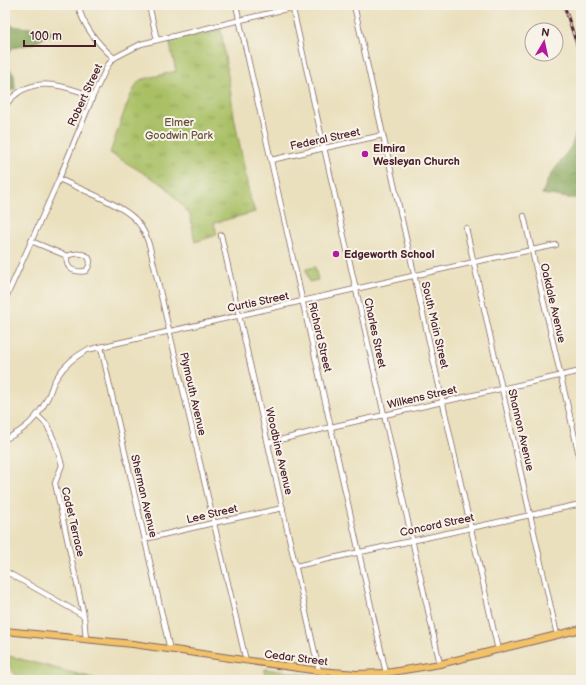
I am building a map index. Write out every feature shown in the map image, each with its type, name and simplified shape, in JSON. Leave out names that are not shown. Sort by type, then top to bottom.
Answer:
[{"type":"main road","name":"Cedar Street","points":[[5,631],[133,644],[319,671],[357,674],[386,673],[440,664],[581,629]]},
{"type":"street","points":[[78,5],[90,30],[104,50],[114,58]]},
{"type":"street","points":[[149,5],[157,40]]},
{"type":"street","name":"Richard Street","points":[[236,5],[386,673]]},
{"type":"street","name":"Robert Street","points":[[5,300],[59,179],[93,96],[108,65],[114,58],[141,44],[292,6],[303,5]]},
{"type":"street","name":"South Main Street","points":[[354,5],[472,527],[498,650]]},
{"type":"street","name":"Charles Street","points":[[292,6],[440,664]]},
{"type":"street","points":[[5,106],[20,92],[42,84],[60,85],[93,96]]},
{"type":"street","name":"Federal Street","points":[[272,160],[383,135]]},
{"type":"street","name":"Plymouth Avenue","points":[[59,179],[126,211],[140,225],[146,236],[246,661]]},
{"type":"street","name":"Oakdale Avenue","points":[[524,216],[581,464]]},
{"type":"street","name":"Shannon Avenue","points":[[466,228],[557,636]]},
{"type":"street","name":"Woodbine Avenue","points":[[221,235],[319,671]]},
{"type":"street","points":[[31,241],[67,256],[73,253],[83,253],[88,257],[90,262],[86,271],[79,272],[71,270],[67,265],[67,256]]},
{"type":"street","name":"Curtis Street","points":[[5,439],[22,430],[37,415],[48,398],[56,377],[64,366],[87,350],[356,288],[556,245]]},
{"type":"street","name":"Sherman Avenue","points":[[101,347],[170,650]]},
{"type":"street","name":"Wilkens Street","points":[[268,443],[443,401],[581,371]]},
{"type":"street","name":"Cadet Terrace","points":[[37,415],[47,425],[55,442],[62,465],[55,484],[84,616],[86,640]]},
{"type":"street","name":"Concord Street","points":[[296,566],[581,504]]},
{"type":"street","name":"Lee Street","points":[[145,539],[283,508]]},
{"type":"street","points":[[5,571],[84,616]]},
{"type":"green space","points":[[5,5],[7,5],[11,26],[57,31],[32,44],[12,48],[5,62]]},
{"type":"green space","name":"Elmer Goodwin Park","points":[[221,29],[234,116],[250,198],[255,212],[214,223],[217,235],[195,242],[190,215],[165,186],[110,153],[127,104],[140,80],[176,71],[169,40]]},
{"type":"green space","points":[[5,62],[14,75],[15,89],[7,92],[5,91]]},
{"type":"green space","points":[[581,123],[581,198],[568,198],[542,194],[548,179],[571,147],[579,124]]},
{"type":"green space","points":[[315,267],[318,280],[309,282],[306,269]]},
{"type":"green space","points":[[5,655],[100,680],[19,680],[10,667]]},
{"type":"green space","points":[[265,669],[314,675],[316,678],[314,680],[265,680]]},
{"type":"railway","points":[[564,5],[581,57]]},
{"type":"place","name":"Elmira Wesleyan Church","points":[[365,154]]},
{"type":"place","name":"Edgeworth School","points":[[336,254]]}]
